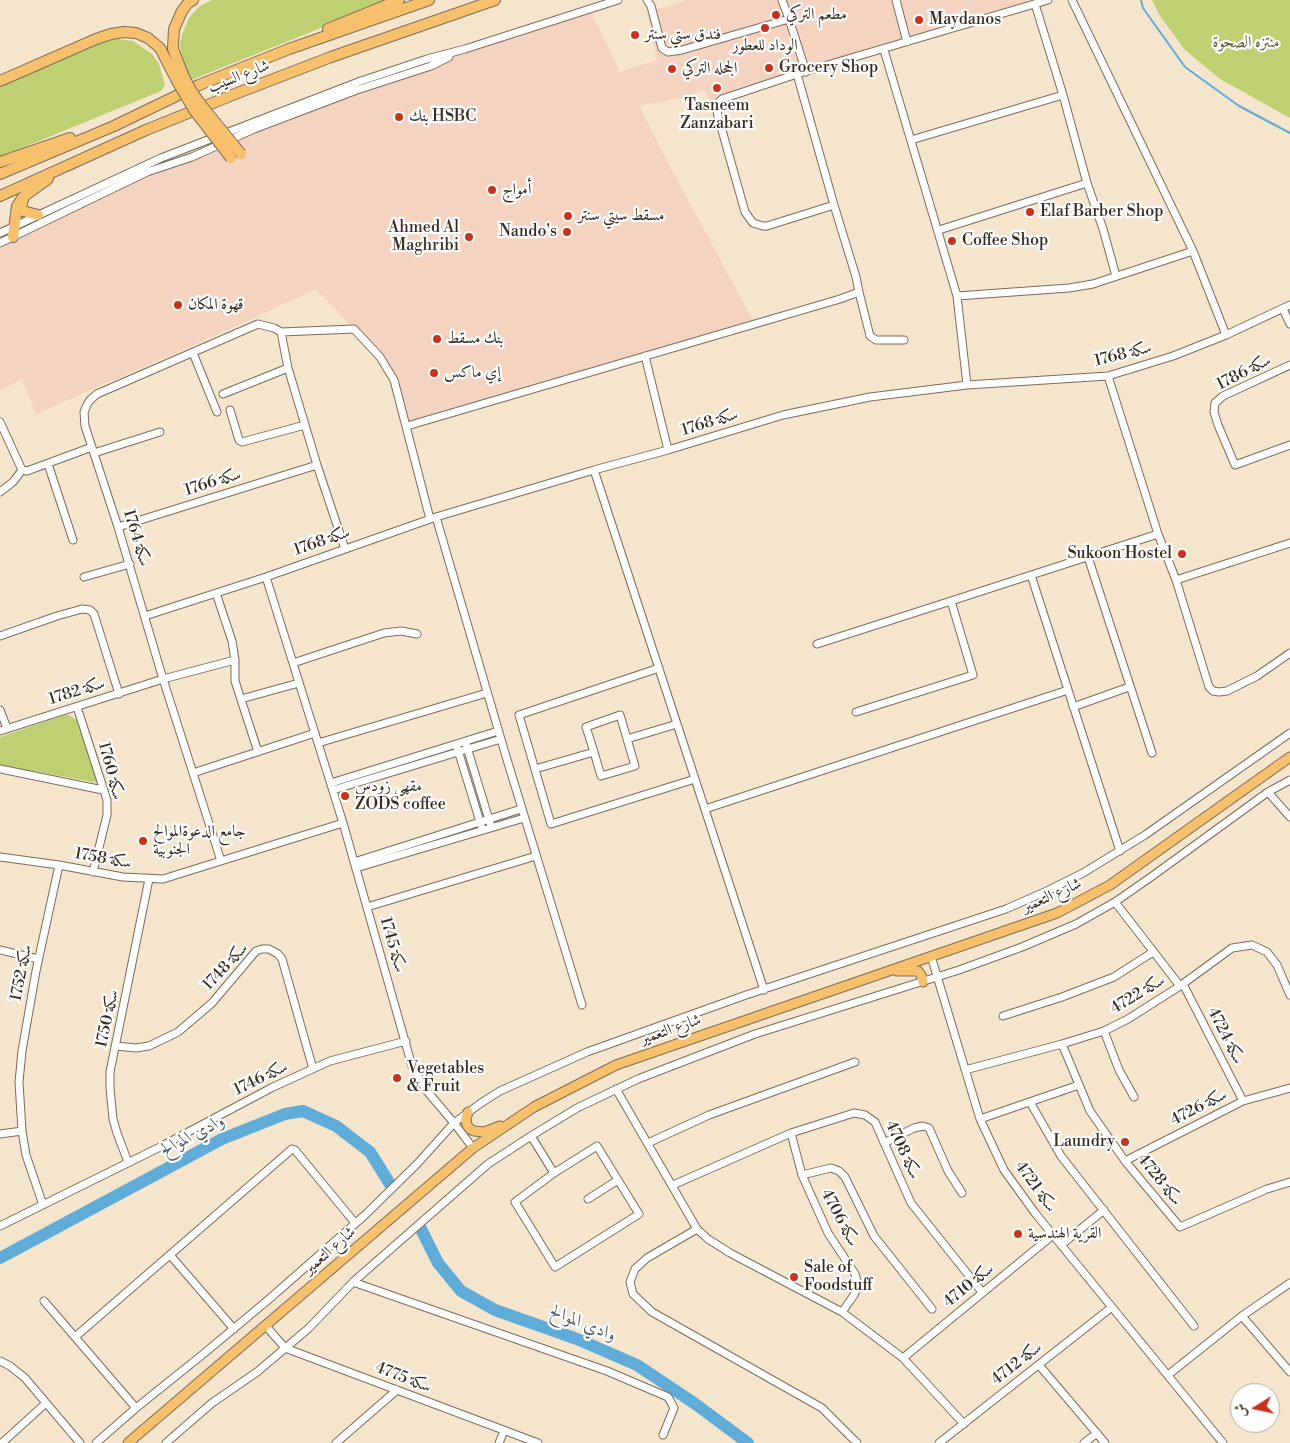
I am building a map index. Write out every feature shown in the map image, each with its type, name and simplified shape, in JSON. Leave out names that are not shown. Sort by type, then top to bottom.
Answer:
[{"type":"highway","points":[[193,0],[182,11],[174,29],[174,49],[192,92],[241,154]]},
{"type":"highway","points":[[289,49],[328,29],[399,0]]},
{"type":"highway","name":"شارع السيب","points":[[0,174],[114,126],[199,85],[289,49],[429,0]]},
{"type":"highway","name":"شارع السيب","points":[[0,196],[146,130],[249,89],[331,57],[495,0]]},
{"type":"highway","points":[[0,81],[96,39],[124,32],[136,33],[148,38],[160,48],[194,110],[231,158]]},
{"type":"highway","points":[[0,162],[102,126],[114,126]]},
{"type":"highway","points":[[13,237],[17,206],[23,197],[65,167]]},
{"type":"highway","points":[[23,197],[21,207],[24,211],[38,215]]},
{"type":"main road","name":"شارع التعمير","points":[[128,1443],[473,1148],[534,1107],[616,1065],[1057,913],[1110,885],[1290,757]]},
{"type":"main road","points":[[892,970],[918,971],[923,982]]},
{"type":"main road","points":[[468,1112],[467,1125],[474,1131],[484,1132],[510,1123]]},
{"type":"street","points":[[0,233],[161,158],[207,139],[361,81],[618,0]]},
{"type":"street","points":[[647,0],[651,6],[662,48],[668,52],[682,50],[788,19]]},
{"type":"street","points":[[782,0],[806,72]]},
{"type":"street","points":[[896,0],[907,42]]},
{"type":"street","points":[[834,205],[767,226],[753,223],[745,212],[726,145],[717,111],[719,102],[722,99],[797,74],[884,50],[1048,0]]},
{"type":"street","points":[[1072,0],[1193,251],[1226,335]]},
{"type":"street","points":[[1035,4],[1116,276]]},
{"type":"street","points":[[0,244],[147,172],[192,158],[254,129],[357,90],[431,66],[465,49]]},
{"type":"street","points":[[884,50],[957,296],[967,385]]},
{"type":"street","points":[[797,74],[856,277],[870,336],[876,340],[904,340]]},
{"type":"street","points":[[912,140],[1063,95]]},
{"type":"street","points":[[938,230],[1087,183]]},
{"type":"street","points":[[957,296],[1068,288],[1093,284],[1193,251]]},
{"type":"street","points":[[407,426],[859,292]]},
{"type":"street","points":[[1286,307],[1290,324]]},
{"type":"street","name":"سكة 1768","points":[[145,616],[266,577],[433,518],[783,415],[870,396],[967,385],[1108,376],[1174,356],[1226,335],[1286,307]]},
{"type":"street","name":"سكة 1764","points":[[220,861],[163,679],[130,564],[93,450],[84,420],[84,412],[90,400],[97,394],[258,324],[281,332]]},
{"type":"street","points":[[344,549],[288,368],[281,332],[354,329],[380,357],[394,380],[433,518],[582,1005]]},
{"type":"street","points":[[193,353],[217,412]]},
{"type":"street","points":[[645,356],[668,450]]},
{"type":"street","name":"سكة 1786","points":[[1290,365],[1223,396],[1215,403],[1214,412],[1235,465],[1290,445]]},
{"type":"street","points":[[224,394],[288,368]]},
{"type":"street","points":[[1108,376],[1158,534],[1176,580],[1209,687],[1213,691],[1227,691],[1257,676],[1290,653]]},
{"type":"street","points":[[230,410],[239,440],[242,442],[305,425]]},
{"type":"street","points":[[0,422],[22,470]]},
{"type":"street","points":[[22,470],[33,470],[93,450],[160,432]]},
{"type":"street","points":[[48,464],[73,540]]},
{"type":"street","name":"سكة 1766","points":[[118,527],[317,465]]},
{"type":"street","points":[[0,492],[13,482],[22,470]]},
{"type":"street","points":[[594,470],[764,990]]},
{"type":"street","points":[[817,644],[1158,534]]},
{"type":"street","points":[[1176,580],[1290,543]]},
{"type":"street","points":[[1088,557],[1152,753]]},
{"type":"street","points":[[84,577],[130,564]]},
{"type":"street","points":[[1031,575],[1120,850]]},
{"type":"street","name":"سكة 1745","points":[[266,577],[332,786],[412,1066],[432,1098],[473,1148]]},
{"type":"street","points":[[216,593],[232,641],[236,682],[258,752]]},
{"type":"street","points":[[856,712],[973,675],[951,602]]},
{"type":"street","points":[[0,636],[57,616],[82,609],[90,610],[94,614],[119,694]]},
{"type":"street","points":[[293,663],[384,633],[401,631],[416,634]]},
{"type":"street","name":"سكة 1782","points":[[3,730],[163,679],[235,660]]},
{"type":"street","points":[[659,668],[520,716],[551,824],[695,779]]},
{"type":"street","points":[[241,699],[299,683]]},
{"type":"street","points":[[1073,706],[1129,687]]},
{"type":"street","points":[[705,809],[1068,690]]},
{"type":"street","points":[[318,743],[487,693]]},
{"type":"street","name":"سكة 1760","points":[[77,707],[107,800],[107,815],[93,872]]},
{"type":"street","points":[[0,710],[3,730]]},
{"type":"street","points":[[620,715],[635,766],[601,776],[594,752],[586,727],[620,715]]},
{"type":"street","points":[[627,739],[677,724]]},
{"type":"street","points":[[193,773],[315,733]]},
{"type":"street","points":[[96,1443],[136,1408],[234,1329],[355,1223],[417,1164],[454,1123],[500,1091],[587,1052],[764,990],[1006,909],[1083,873],[1145,835],[1290,733]]},
{"type":"street","points":[[332,786],[500,735]]},
{"type":"street","points":[[466,745],[491,828]]},
{"type":"street","points":[[458,748],[483,830]]},
{"type":"street","points":[[535,769],[594,752]]},
{"type":"street","points":[[0,769],[103,790]]},
{"type":"street","points":[[166,1443],[212,1403],[257,1372],[309,1328],[353,1282],[488,1164],[577,1108],[616,1089],[755,1034],[938,977],[1022,947],[1076,924],[1115,902],[1268,792],[1290,780]]},
{"type":"street","points":[[1268,792],[1290,817]]},
{"type":"street","points":[[355,865],[522,809]]},
{"type":"street","points":[[355,865],[524,818]]},
{"type":"street","name":"سكة 1758","points":[[0,856],[123,877],[149,880],[163,879],[343,823]]},
{"type":"street","points":[[367,907],[536,856]]},
{"type":"street","name":"سكة 1752","points":[[43,1205],[26,1154],[22,1131],[19,1100],[20,1066],[38,959],[59,865]]},
{"type":"street","name":"سكة 1750","points":[[128,1162],[117,1133],[111,1104],[110,1072],[149,880]]},
{"type":"street","name":"سكة 4724","points":[[1115,902],[1153,952],[1182,985],[1243,1100]]},
{"type":"street","name":"سكة 4722","points":[[965,1070],[1104,1031],[1128,1019],[1182,985],[1232,948],[1252,945],[1267,952],[1277,965],[1290,995]]},
{"type":"street","name":"سكة 1748","points":[[116,1046],[136,1048],[149,1046],[178,1032],[212,1002],[256,952],[262,949],[269,949],[278,954],[282,959],[313,1069]]},
{"type":"street","points":[[0,950],[38,959]]},
{"type":"street","points":[[1003,1016],[1062,997],[1114,977],[1153,952]]},
{"type":"street","name":"سكة 4721","points":[[931,956],[980,1119],[1004,1170],[1035,1213],[1223,1443]]},
{"type":"street","points":[[1104,1031],[1119,1070],[1134,1096]]},
{"type":"street","name":"سكة 1746","points":[[0,1226],[273,1087],[330,1061],[406,1041]]},
{"type":"street","name":"سكة 4728","points":[[1062,1044],[1090,1111],[1125,1162],[1180,1227],[1267,1189],[1290,1182]]},
{"type":"street","points":[[648,1143],[709,1115],[856,1062]]},
{"type":"street","points":[[980,1119],[1079,1085]]},
{"type":"street","name":"سكة 4726","points":[[1125,1162],[1243,1100],[1290,1088]]},
{"type":"street","points":[[616,1089],[697,1228],[708,1239],[730,1253],[842,1312],[903,1358],[964,1424]]},
{"type":"street","points":[[1030,1102],[1061,1156],[1194,1326]]},
{"type":"street","name":"سكة 4708","points":[[672,1185],[790,1133],[854,1113],[865,1115],[875,1122],[911,1203],[982,1292]]},
{"type":"street","points":[[884,1143],[914,1128],[923,1126],[929,1128],[948,1171],[962,1193]]},
{"type":"street","points":[[0,1134],[22,1131]]},
{"type":"street","name":"سكة 4706","points":[[790,1133],[802,1175],[828,1233],[854,1274],[858,1285],[854,1295],[842,1312]]},
{"type":"street","points":[[531,1136],[554,1173]]},
{"type":"street","points":[[597,1146],[639,1214],[555,1267],[515,1202],[554,1173],[597,1146]]},
{"type":"street","points":[[75,1337],[292,1149],[295,1150],[355,1223]]},
{"type":"street","points":[[802,1175],[831,1168],[839,1171],[845,1177],[874,1236],[932,1309]]},
{"type":"street","points":[[588,1198],[618,1180]]},
{"type":"street","points":[[1061,1245],[1104,1210]]},
{"type":"street","points":[[697,1228],[647,1258],[635,1269],[630,1282],[633,1294],[652,1312],[822,1408],[857,1443]]},
{"type":"street","name":"سكة 4710","points":[[903,1358],[1053,1235]]},
{"type":"street","points":[[170,1255],[234,1329]]},
{"type":"street","points":[[353,1282],[608,1371],[668,1397],[674,1408],[663,1434]]},
{"type":"street","points":[[1168,1375],[1242,1316],[1290,1283]]},
{"type":"street","points":[[44,1301],[136,1408]]},
{"type":"street","name":"سكة 4712","points":[[939,1443],[1112,1307]]},
{"type":"street","points":[[1242,1316],[1290,1372]]},
{"type":"street","name":"سكة 4775","points":[[266,1326],[285,1348],[538,1443]]},
{"type":"street","points":[[0,1361],[25,1378],[80,1443]]},
{"type":"street","points":[[1038,1365],[1105,1443]]},
{"type":"street","points":[[336,1443],[397,1390]]},
{"type":"street","points":[[2,1443],[46,1403]]},
{"type":"street","points":[[499,1443],[504,1431]]},
{"type":"street","points":[[1084,1443],[1097,1433]]},
{"type":"shaded area","points":[[688,0],[1048,0],[797,74],[711,103],[705,90],[679,98],[639,106],[755,324],[407,426],[394,380],[380,357],[316,289],[36,414],[22,379],[0,390],[0,233],[161,158],[361,81],[590,9],[620,72],[657,60],[647,12]]},
{"type":"green space","points":[[212,0],[391,0],[191,80],[184,65],[180,46],[182,35],[193,13],[200,6]]},
{"type":"green space","name":"منتزه الصحوة","points":[[1152,0],[1290,0],[1290,118],[1220,79],[1185,50],[1160,16]]},
{"type":"green space","points":[[117,39],[133,41],[152,54],[159,64],[165,85],[161,91],[0,157],[0,86],[93,44]]},
{"type":"green space","points":[[69,715],[78,721],[99,783],[0,765],[0,737]]},
{"type":"waterway","points":[[1141,0],[1143,8],[1185,67],[1239,106],[1290,133]]},
{"type":"waterway","name":"وادي الموالح","points":[[0,1258],[222,1139],[285,1114],[303,1111],[336,1126],[370,1152],[390,1184]]},
{"type":"waterway","name":"وادي الموالح","points":[[421,1229],[438,1263],[461,1291],[495,1310],[577,1339],[637,1365],[694,1403],[748,1443]]},
{"type":"place","name":"مطعم التركي","points":[[776,15]]},
{"type":"place","name":"Maydanos","points":[[919,20]]},
{"type":"place","name":"الوداد للعطور","points":[[765,28]]},
{"type":"place","name":"فندق ستي سنتر","points":[[635,35]]},
{"type":"place","name":"Grocery Shop","points":[[769,68]]},
{"type":"place","name":"الجحله التركي","points":[[672,69]]},
{"type":"place","name":"Tasneem Zanzabari","points":[[717,88]]},
{"type":"place","name":"بنك HSBC","points":[[399,117]]},
{"type":"place","name":"أمواج","points":[[492,190]]},
{"type":"place","name":"Elaf Barber Shop","points":[[1030,212]]},
{"type":"place","name":"مسقط سيتي سنتر","points":[[568,216]]},
{"type":"place","name":"Nando's","points":[[567,232]]},
{"type":"place","name":"Ahmed Al Maghribi","points":[[469,237]]},
{"type":"place","name":"Coffee Shop","points":[[952,241]]},
{"type":"place","name":"قهوة المكان","points":[[178,305]]},
{"type":"place","name":"بنك مسقط","points":[[437,339]]},
{"type":"place","name":"إي ماكس","points":[[434,373]]},
{"type":"place","name":"Sukoon Hostel","points":[[1182,554]]},
{"type":"place","name":"مقهى زودس ZODS coffee","points":[[345,796]]},
{"type":"place","name":"جامع الدعوةالموالح الجنوبية","points":[[143,841]]},
{"type":"place","name":"Vegetables & Fruit","points":[[397,1078]]},
{"type":"place","name":"Laundry","points":[[1125,1142]]},
{"type":"place","name":"القرية الهندسية","points":[[1018,1234]]},
{"type":"place","name":"Sale of Foodstuff","points":[[794,1277]]}]
